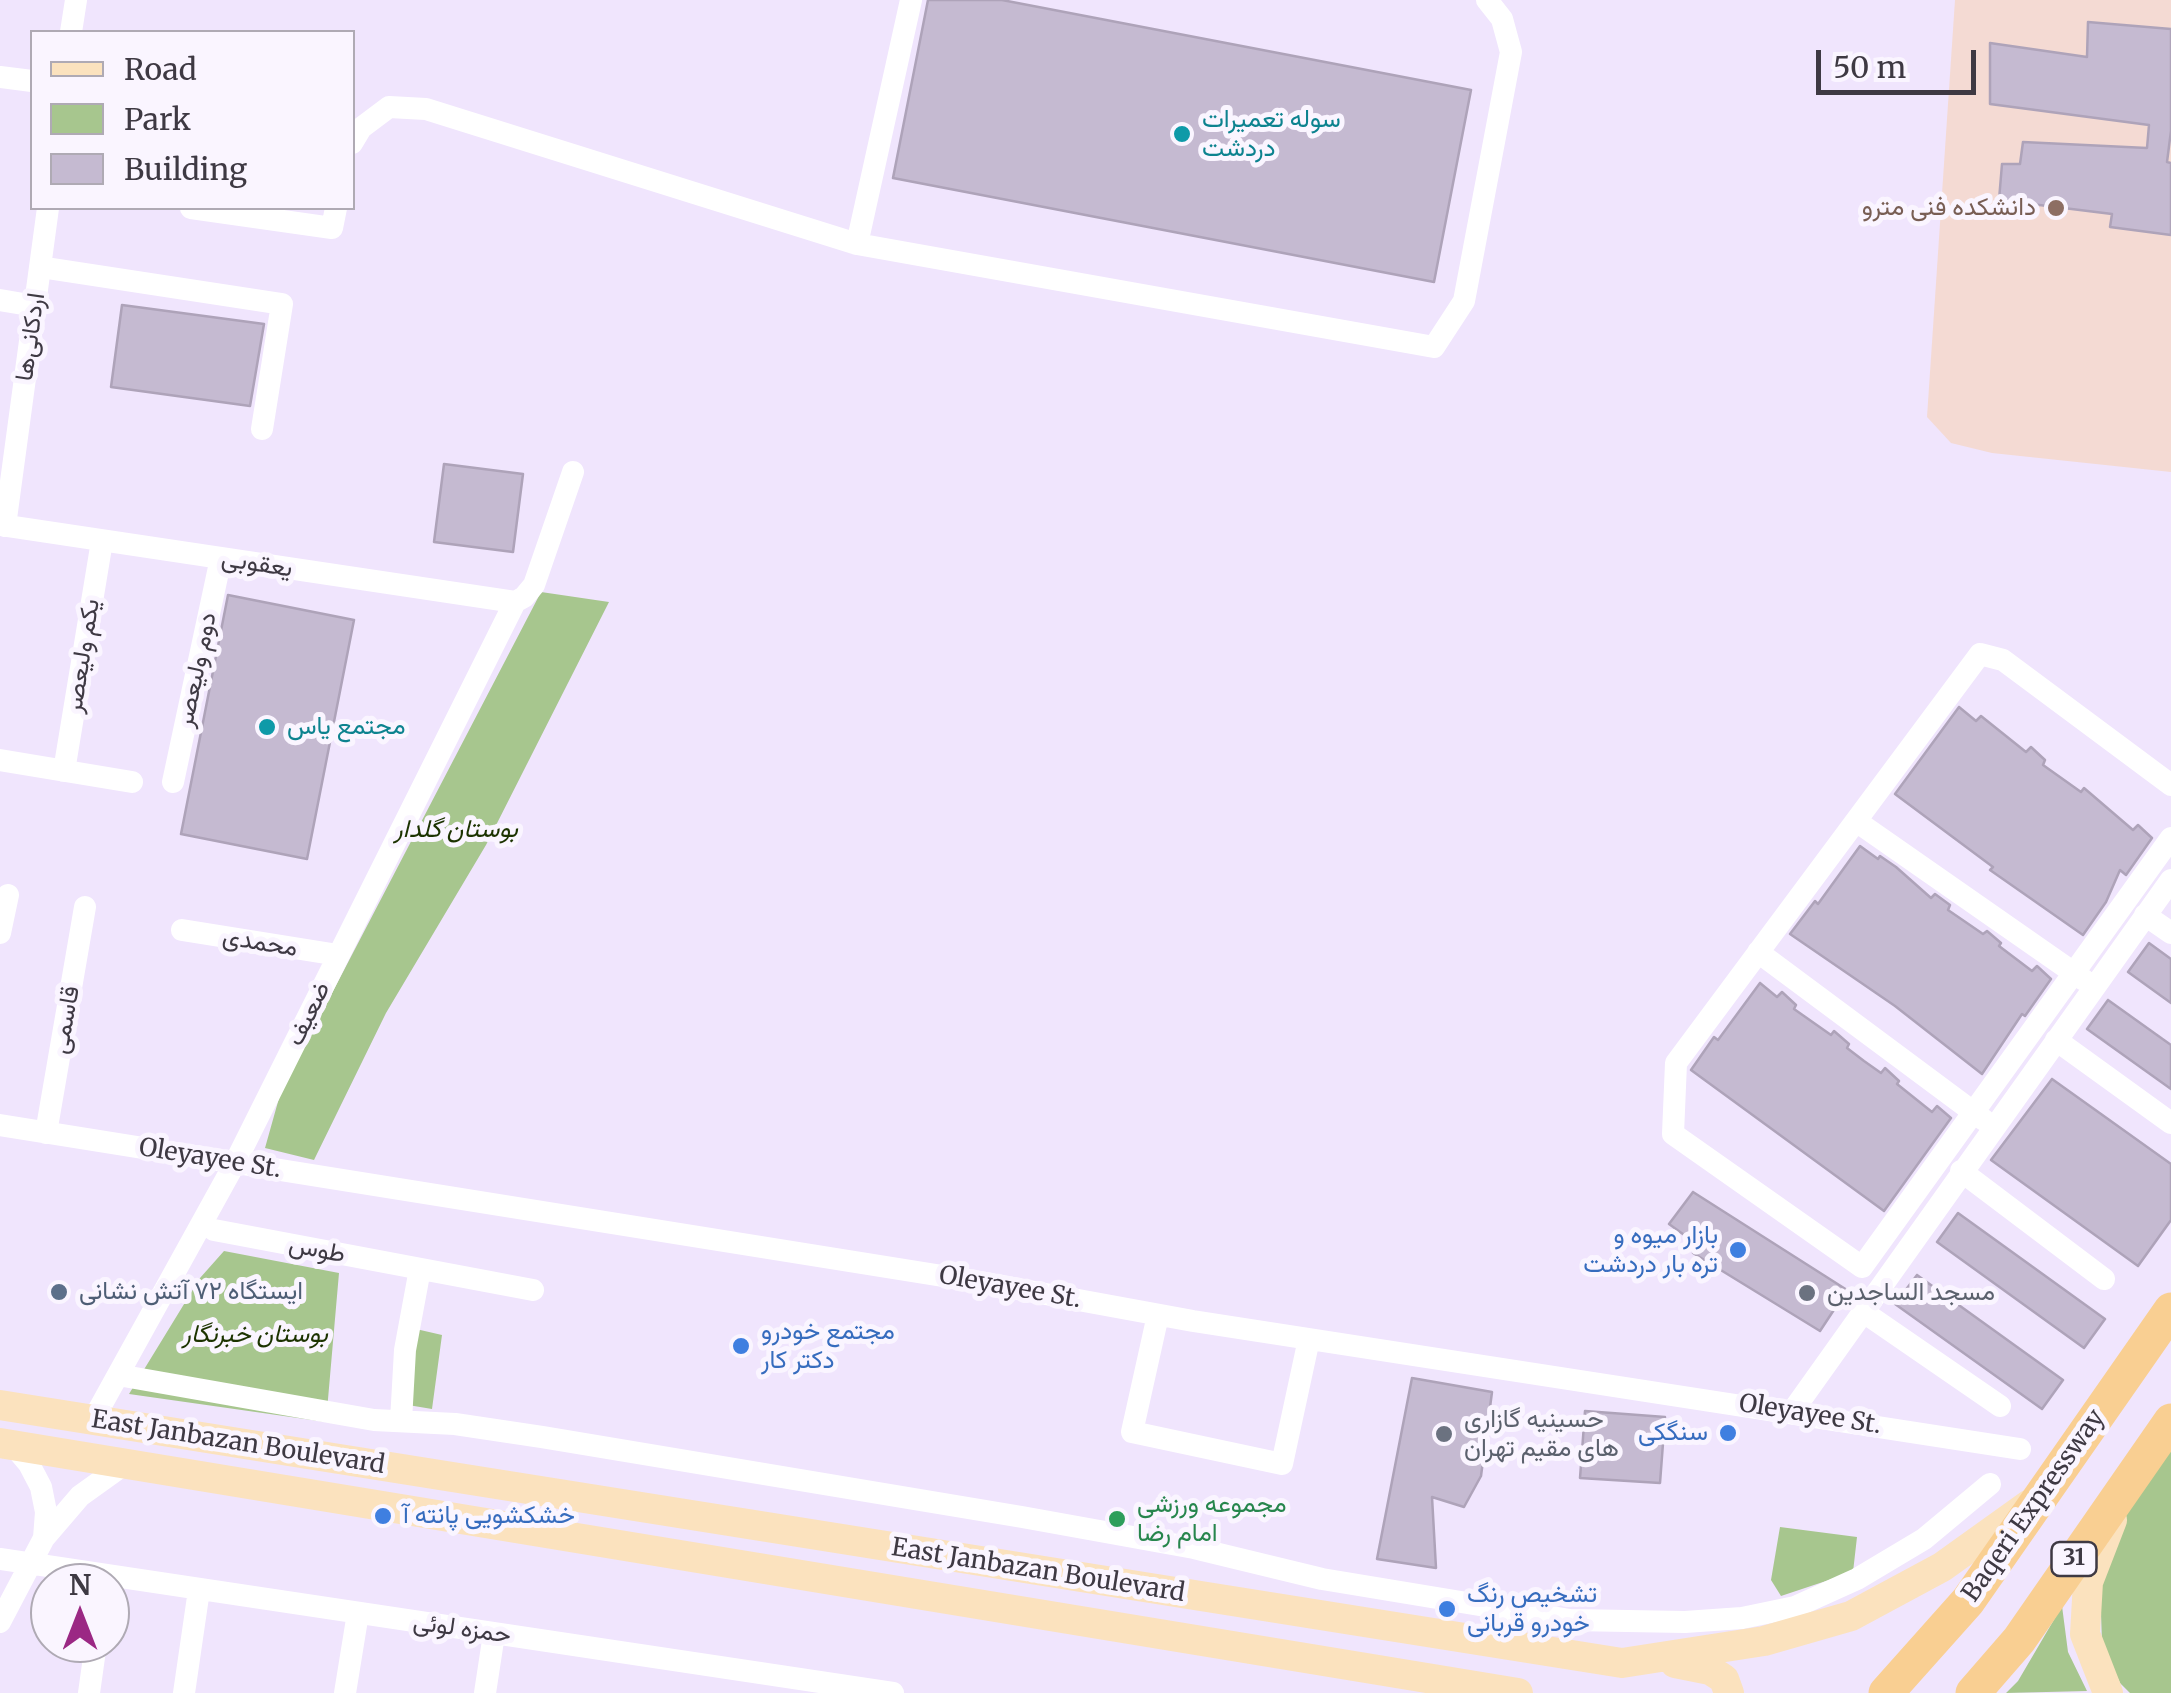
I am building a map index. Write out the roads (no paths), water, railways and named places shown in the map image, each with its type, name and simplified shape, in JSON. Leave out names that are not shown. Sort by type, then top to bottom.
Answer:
[{"type":"highway","name":"Baqeri Expressway","points":[[1886,1693],[1968,1600],[2171,1310]]},
{"type":"highway","name":"31","points":[[1974,1693],[2019,1640],[2171,1421]]},
{"type":"main road","name":"East Janbazan Boulevard","points":[[0,1404],[1622,1663],[1764,1641],[1850,1616],[1942,1567],[2041,1496]]},
{"type":"main road","name":"East Janbazan Boulevard","points":[[6,1444],[1518,1693]]},
{"type":"main road","points":[[2108,1693],[2085,1634],[2088,1582],[2128,1480]]},
{"type":"main road","points":[[1651,1660],[1710,1670],[1724,1680],[1728,1693]]},
{"type":"street","points":[[72,30],[76,0]]},
{"type":"street","points":[[857,244],[912,0]]},
{"type":"street","points":[[355,138],[361,128],[388,107],[426,109],[857,244],[1434,347],[1464,301],[1512,52],[1502,19],[1487,0]]},
{"type":"street","points":[[0,76],[30,81]]},
{"type":"street","name":"اردکانی‌ها","points":[[3,526],[48,210]]},
{"type":"street","points":[[205,210],[332,228],[336,210]]},
{"type":"street","points":[[40,267],[282,304],[262,429]]},
{"type":"street","points":[[0,300],[35,306]]},
{"type":"street","name":"ضعیف","points":[[92,1420],[235,1163],[514,602],[534,586],[573,472]]},
{"type":"street","name":"یعقوبی","points":[[3,526],[514,602]]},
{"type":"street","name":"یکم ولیعصر","points":[[64,771],[102,540]]},
{"type":"street","name":"دوم ولیعصر","points":[[173,782],[222,558]]},
{"type":"street","points":[[2171,786],[2003,660],[1980,654],[1676,1064],[1673,1134],[1862,1268],[2171,838]]},
{"type":"street","points":[[0,760],[132,782]]},
{"type":"street","points":[[1856,821],[2096,988]]},
{"type":"street","points":[[1792,1412],[2171,880]]},
{"type":"street","points":[[0,934],[8,895]]},
{"type":"street","name":"قاسمی","points":[[46,1132],[85,907]]},
{"type":"street","points":[[2145,916],[2171,933]]},
{"type":"street","name":"محمدی","points":[[182,930],[338,955]]},
{"type":"street","points":[[1758,952],[1995,1128]]},
{"type":"street","points":[[2056,1040],[2171,1123]]},
{"type":"street","name":"Oleyayee St.","points":[[0,1125],[759,1257],[2020,1449]]},
{"type":"street","points":[[1962,1171],[2104,1279]]},
{"type":"street","name":"طوس","points":[[214,1230],[533,1290]]},
{"type":"street","points":[[400,1421],[406,1350],[420,1269]]},
{"type":"street","points":[[1862,1311],[2000,1406]]},
{"type":"street","points":[[1158,1315],[1132,1432],[1282,1464],[1309,1339]]},
{"type":"street","points":[[118,1375],[230,1397],[400,1421],[472,1426],[719,1462],[1194,1548],[1322,1579],[1590,1620],[1684,1622],[1742,1618],[1795,1607],[1857,1579],[1924,1539],[1990,1484]]},
{"type":"street","points":[[6,1444],[30,1464],[41,1487],[46,1512],[44,1538]]},
{"type":"street","points":[[32,1563],[44,1538],[80,1496],[126,1463]]},
{"type":"street","name":"حمزه لوئی","points":[[0,1560],[30,1564]]},
{"type":"street","points":[[0,1622],[30,1566]]},
{"type":"street","name":"حمزه لوئی","points":[[130,1583],[894,1693]]},
{"type":"street","points":[[184,1693],[199,1590]]},
{"type":"street","points":[[345,1693],[358,1614]]},
{"type":"street","points":[[1585,1658],[1590,1620]]},
{"type":"street","points":[[484,1693],[494,1634]]},
{"type":"street","points":[[88,1693],[93,1663]]},
{"type":"place","name":"سوله تعمیرات دردشت","points":[[1182,134]]},
{"type":"place","name":"دانشکده فنی مترو","points":[[2056,208]]},
{"type":"place","name":"مجتمع یاس","points":[[267,727]]},
{"type":"place","name":"بازار میوه و تره بار دردشت","points":[[1738,1250]]},
{"type":"place","name":"ایستگاه ۷۲ آتش نشانی","points":[[59,1292]]},
{"type":"place","name":"مسجد الساجدین","points":[[1807,1293]]},
{"type":"place","name":"مجتمع خودرو دکتر کار","points":[[741,1346]]},
{"type":"place","name":"سنگکی","points":[[1728,1433]]},
{"type":"place","name":"حسینیه گازاری های مقیم تهران","points":[[1444,1434]]},
{"type":"place","name":"خشکشویی پانته آ","points":[[383,1516]]},
{"type":"place","name":"مجموعه ورزشی امام رضا","points":[[1117,1519]]},
{"type":"place","name":"تشخیص رنگ خودرو قربانی","points":[[1447,1609]]},
{"type":"park label","name":"بوستان گلدار","points":[[456,830]]},
{"type":"park label","name":"بوستان خبرنگار","points":[[255,1335]]}]
